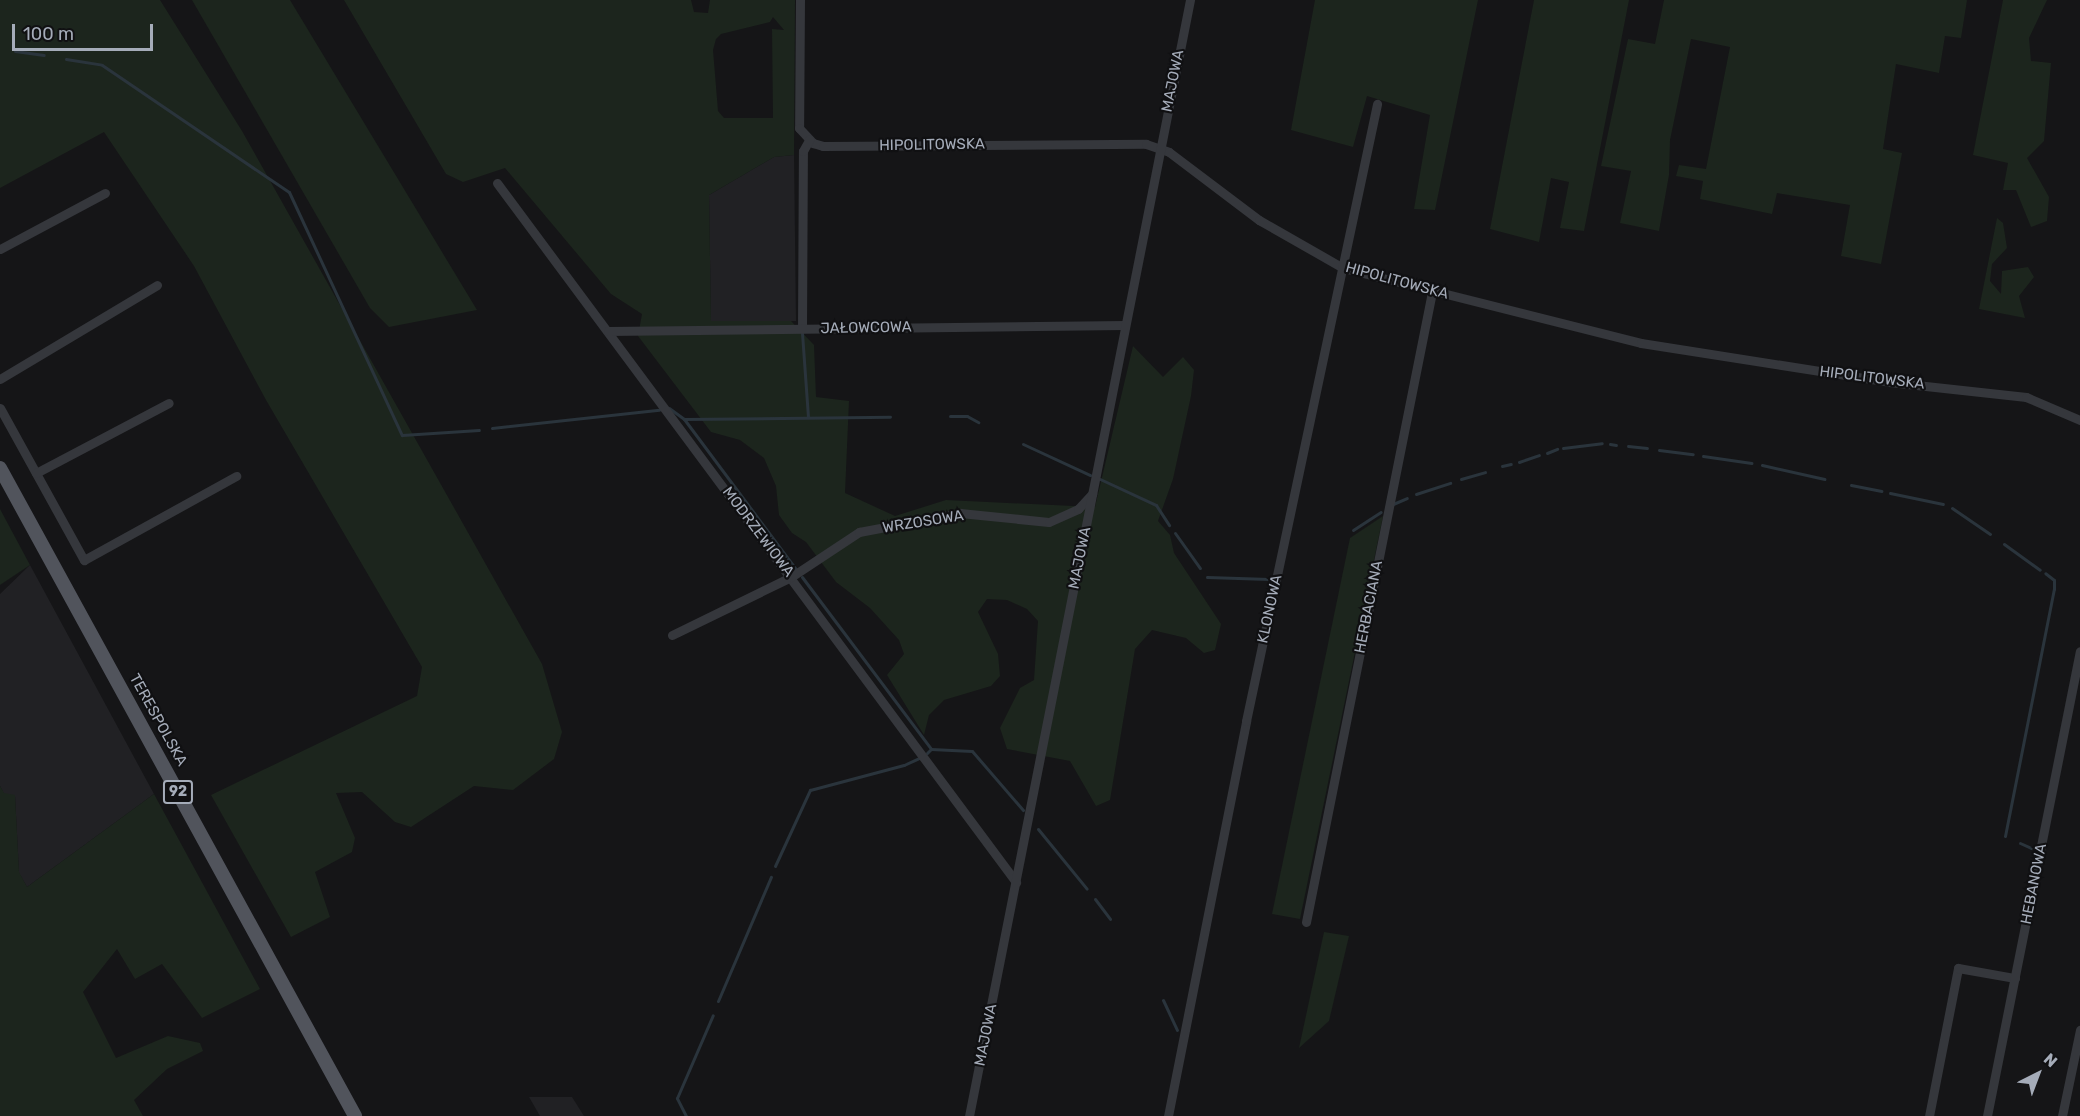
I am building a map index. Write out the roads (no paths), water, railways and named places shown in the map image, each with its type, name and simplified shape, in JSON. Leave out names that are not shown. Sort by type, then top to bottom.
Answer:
[{"type":"main road","name":"TERESPOLSKA","points":[[0,468],[355,1116]]},
{"type":"street","points":[[800,0],[799,128],[809,140],[803,151],[802,328]]},
{"type":"street","name":"MAJOWA","points":[[969,1116],[1190,0]]},
{"type":"street","name":"KLONOWA","points":[[1168,1116],[1246,721],[1377,104]]},
{"type":"street","name":"HIPOLITOWSKA","points":[[809,140],[824,146],[1131,142],[1160,148],[1259,220],[1343,268],[1641,343],[1889,382],[2026,397],[2080,420]]},
{"type":"street","name":"MODRZEWIOWA","points":[[497,183],[1016,882]]},
{"type":"street","points":[[0,249],[105,193]]},
{"type":"street","points":[[0,380],[157,285]]},
{"type":"street","name":"HERBACIANA","points":[[1306,922],[1432,292]]},
{"type":"street","name":"JAŁOWCOWA","points":[[608,332],[1125,325]]},
{"type":"street","points":[[36,473],[169,403]]},
{"type":"street","points":[[0,408],[84,560],[236,476]]},
{"type":"street","name":"WRZOSOWA","points":[[672,635],[791,577],[859,532],[960,513],[1049,522],[1078,509],[1093,493]]},
{"type":"street","name":"HEBANOWA","points":[[1987,1116],[2080,651]]},
{"type":"street","points":[[1929,1116],[1958,968],[2015,978]]},
{"type":"street","points":[[2062,1116],[2080,1030]]},
{"type":"waterway","points":[[15,51],[44,55]]},
{"type":"waterway","points":[[66,59],[102,65],[289,192],[402,435],[479,430]]},
{"type":"waterway","points":[[802,333],[808,417]]},
{"type":"waterway","points":[[669,408],[684,419],[795,568]]},
{"type":"waterway","points":[[492,428],[659,410]]},
{"type":"waterway","points":[[950,416],[967,416],[978,422]]},
{"type":"waterway","points":[[684,419],[890,417]]},
{"type":"waterway","points":[[1563,448],[1602,443]]},
{"type":"waterway","points":[[1023,444],[1090,475]]},
{"type":"waterway","points":[[1610,444],[1616,445]]},
{"type":"waterway","points":[[1628,446],[1647,448]]},
{"type":"waterway","points":[[1547,453],[1557,449]]},
{"type":"waterway","points":[[1659,450],[1693,454]]},
{"type":"waterway","points":[[1519,462],[1539,455]]},
{"type":"waterway","points":[[1703,456],[1751,463]]},
{"type":"waterway","points":[[1502,466],[1511,464]]},
{"type":"waterway","points":[[1762,465],[1824,479]]},
{"type":"waterway","points":[[1461,479],[1485,472]]},
{"type":"waterway","points":[[1100,479],[1156,505],[1169,525]]},
{"type":"waterway","points":[[1416,494],[1450,483]]},
{"type":"waterway","points":[[1851,485],[1881,491]]},
{"type":"waterway","points":[[1890,493],[1943,504]]},
{"type":"waterway","points":[[1393,504],[1407,498]]},
{"type":"waterway","points":[[1952,508],[1990,534]]},
{"type":"waterway","points":[[1353,530],[1381,512]]},
{"type":"waterway","points":[[1175,533],[1200,568]]},
{"type":"waterway","points":[[2004,544],[2040,570]]},
{"type":"waterway","points":[[2005,836],[2054,589],[2054,580],[2045,573]]},
{"type":"waterway","points":[[802,577],[931,749]]},
{"type":"waterway","points":[[1207,577],[1269,579]]},
{"type":"waterway","points":[[927,753],[931,749],[972,751],[1023,810]]},
{"type":"waterway","points":[[775,866],[810,790],[904,765],[919,758]]},
{"type":"waterway","points":[[1038,829],[1087,889]]},
{"type":"waterway","points":[[2020,843],[2031,848]]},
{"type":"waterway","points":[[718,1001],[771,877]]},
{"type":"waterway","points":[[1095,899],[1110,919]]},
{"type":"waterway","points":[[1163,1000],[1177,1030]]},
{"type":"waterway","points":[[686,1116],[677,1098],[713,1015]]}]
